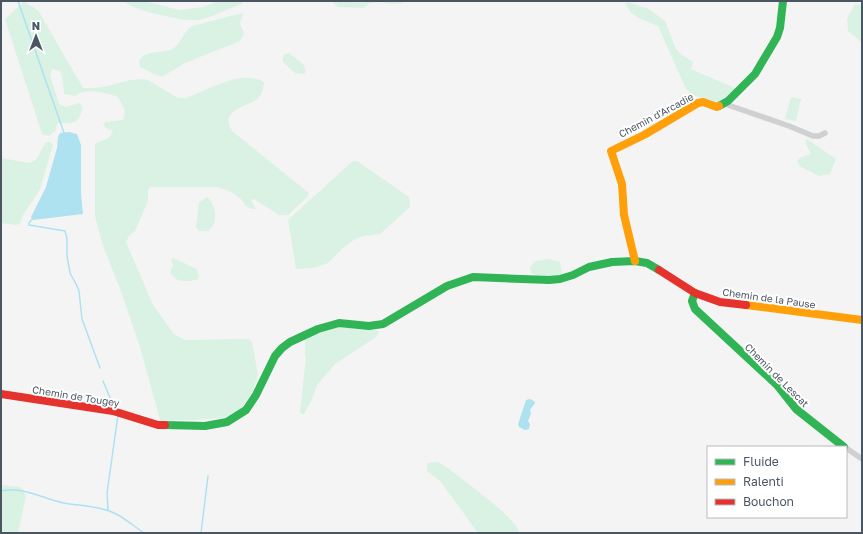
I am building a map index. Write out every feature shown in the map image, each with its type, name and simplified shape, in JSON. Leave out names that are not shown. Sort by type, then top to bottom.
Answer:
[{"type":"street","points":[[783,1],[780,28],[777,37],[751,79],[725,104],[789,126],[812,136],[819,136],[824,133]]},
{"type":"street","name":"Chemin d'Arcadie","points":[[635,261],[624,215],[622,184],[611,151],[644,135],[698,104],[703,102],[717,107],[725,104]]},
{"type":"street","name":"Chemin de la Pause","points":[[635,261],[647,263],[695,293],[709,299],[732,304],[862,320]]},
{"type":"street","name":"Chemin de Tougey","points":[[1,394],[113,411],[158,426],[204,426],[227,422],[246,410],[256,395],[275,356],[282,348],[290,342],[318,329],[339,323],[369,326],[384,324],[447,286],[473,277],[548,280],[560,279],[597,264],[635,261]]},
{"type":"street","name":"Chemin de Lescat","points":[[695,293],[691,300],[692,306],[777,385],[796,409],[842,446]]},
{"type":"street","name":"Chemin de Lescat","points":[[847,449],[862,459]]},
{"type":"green space","points":[[124,1],[144,1],[179,10],[203,7],[218,1],[242,1],[242,4],[209,17],[192,20],[171,17],[136,8]]},
{"type":"green space","points":[[333,1],[403,1],[403,3],[370,3],[363,8],[338,7],[333,3]]},
{"type":"green space","points":[[24,2],[38,10],[83,88],[103,87],[131,80],[143,79],[148,80],[178,98],[186,98],[235,79],[246,78],[264,82],[262,92],[259,97],[237,109],[229,117],[229,123],[232,131],[309,193],[308,196],[288,215],[279,215],[254,199],[251,200],[256,209],[252,209],[246,206],[241,199],[231,192],[218,187],[150,187],[148,191],[148,201],[135,231],[129,236],[126,242],[153,305],[174,334],[185,340],[249,339],[252,342],[258,375],[252,393],[239,410],[227,417],[195,420],[160,420],[140,347],[122,294],[102,243],[95,216],[95,144],[110,137],[113,131],[106,128],[103,124],[106,122],[123,120],[125,114],[124,108],[118,97],[108,94],[90,91],[79,93],[75,96],[64,94],[63,81],[60,71],[52,69],[50,75],[59,104],[66,107],[79,103],[82,106],[82,112],[78,120],[75,122],[57,123],[56,130],[49,136],[42,134],[5,19]]},
{"type":"green space","points":[[627,2],[649,9],[665,21],[676,49],[693,62],[691,69],[737,89],[719,105],[692,95],[685,87],[658,26],[635,16],[628,9],[626,4]]},
{"type":"green space","points":[[855,4],[862,5],[862,43],[848,31],[847,19]]},
{"type":"green space","points":[[243,13],[240,23],[244,34],[240,41],[185,63],[162,77],[140,67],[139,60],[143,56],[174,48],[192,26]]},
{"type":"green space","points":[[289,53],[303,64],[306,72],[303,74],[295,73],[283,62],[283,55]]},
{"type":"green space","points":[[791,97],[801,99],[796,121],[785,119]]},
{"type":"green space","points":[[807,139],[836,159],[830,174],[819,176],[801,167],[797,162],[799,158],[811,154],[805,142]]},
{"type":"green space","points":[[50,142],[53,145],[40,189],[22,217],[20,224],[15,225],[1,223],[1,158],[29,163],[36,160],[45,143]]},
{"type":"green space","points":[[353,161],[357,161],[409,197],[410,207],[380,234],[355,239],[328,263],[313,268],[296,269],[288,220]]},
{"type":"green space","points":[[208,197],[215,210],[214,223],[209,231],[199,231],[196,227],[199,202]]},
{"type":"green space","points":[[173,258],[197,269],[199,277],[197,280],[182,281],[172,276],[170,272],[173,266],[171,260]]},
{"type":"green space","points":[[549,259],[560,262],[562,276],[542,277],[531,273],[530,267],[536,261]]},
{"type":"green space","points":[[336,326],[348,326],[379,331],[376,337],[335,364],[317,385],[304,414],[301,414],[306,358],[304,340],[319,331]]},
{"type":"green space","points":[[438,462],[448,468],[500,509],[510,518],[519,533],[478,533],[441,482],[427,471],[427,463]]},
{"type":"green space","points":[[1,485],[21,487],[26,496],[18,533],[1,533]]},
{"type":"water","points":[[69,132],[77,134],[81,145],[81,194],[83,214],[33,220],[31,217],[46,187],[57,148],[58,137],[60,133]]},
{"type":"water","points":[[530,399],[535,403],[530,410],[531,414],[528,421],[530,424],[529,429],[525,430],[519,427],[518,424],[526,400]]},
{"type":"waterway","points":[[18,1],[64,133]]},
{"type":"waterway","points":[[33,218],[29,225],[65,231],[70,273],[79,291],[82,319],[100,368]]},
{"type":"waterway","points":[[103,381],[114,407]]},
{"type":"waterway","points":[[108,510],[107,493],[118,415]]},
{"type":"waterway","points":[[201,533],[208,476]]},
{"type":"waterway","points":[[1,491],[17,490],[64,503],[106,510],[121,517],[144,533]]},
{"type":"traffic: fast","points":[[719,106],[728,101],[755,74],[777,37],[780,28],[783,1]]},
{"type":"traffic: fast","points":[[165,425],[205,426],[227,422],[246,410],[256,395],[275,356],[290,342],[318,329],[339,323],[369,326],[383,324],[447,286],[473,277],[549,280],[560,279],[573,275],[589,267],[612,262],[635,261],[647,263],[659,270]]},
{"type":"traffic: fast","points":[[695,293],[692,301],[695,309],[777,385],[796,409],[843,446]]},
{"type":"traffic: slow","points":[[635,261],[624,215],[622,184],[611,151],[644,135],[698,103],[703,102],[717,107],[719,106]]},
{"type":"traffic: slow","points":[[746,305],[862,320]]},
{"type":"traffic: jam","points":[[659,270],[695,293],[720,302],[746,305]]},
{"type":"traffic: jam","points":[[1,394],[113,411],[158,425],[165,425]]}]
